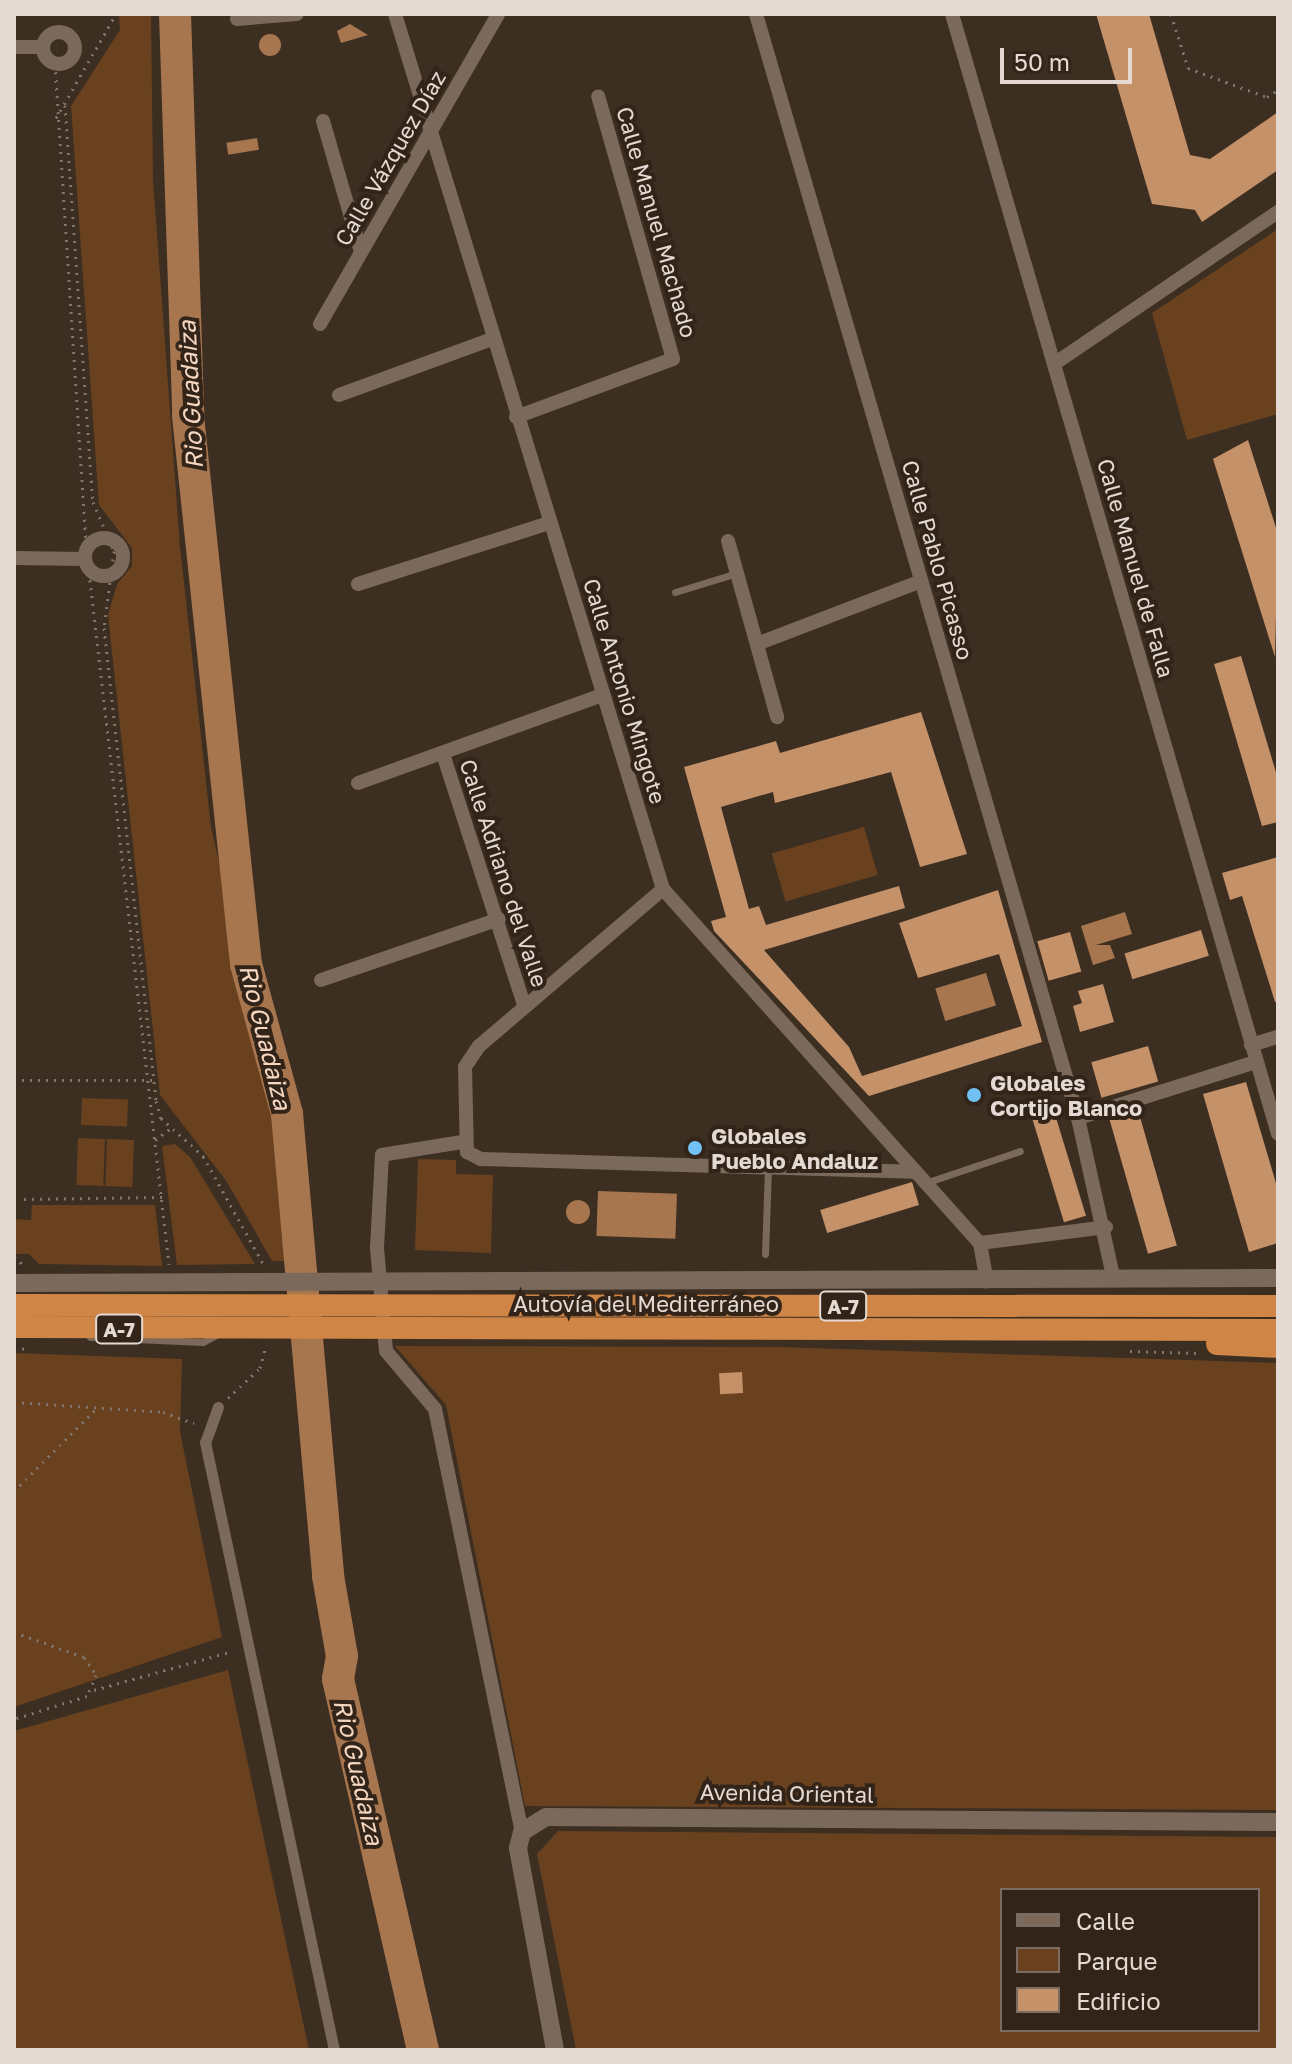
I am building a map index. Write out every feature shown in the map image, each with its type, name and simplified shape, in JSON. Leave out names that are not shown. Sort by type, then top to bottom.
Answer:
[{"type":"highway","name":"Autovía del Mediterráneo","points":[[14,1305],[216,1296],[426,1296],[1271,1305]]},
{"type":"highway","name":"Autovía del Mediterráneo","points":[[14,1327],[1278,1330]]},
{"type":"highway","points":[[1158,1331],[1209,1344],[1278,1347]]},
{"type":"street","points":[[237,19],[297,14]]},
{"type":"street","name":"Calle Antonio Mingote","points":[[395,14],[492,339],[663,889],[913,1172],[980,1243]]},
{"type":"street","name":"Calle Vázquez Díaz","points":[[320,324],[498,14]]},
{"type":"street","name":"Calle Pablo Picasso","points":[[756,14],[1078,1118],[1106,1227],[1114,1280]]},
{"type":"street","name":"Calle Manuel de Falla","points":[[952,14],[1278,1134]]},
{"type":"street","points":[[53,32],[73,39],[71,59],[55,64],[42,47],[53,32]]},
{"type":"street","points":[[14,47],[42,47]]},
{"type":"street","name":"Calle Manuel Machado","points":[[516,417],[673,359],[598,96]]},
{"type":"street","points":[[323,121],[361,252]]},
{"type":"street","points":[[1054,364],[1278,212]]},
{"type":"street","points":[[339,395],[492,339]]},
{"type":"street","points":[[358,584],[549,523]]},
{"type":"street","points":[[14,558],[87,559],[114,574],[124,555],[112,539],[87,559]]},
{"type":"street","points":[[728,541],[777,717]]},
{"type":"street","points":[[757,644],[921,581]]},
{"type":"street","points":[[358,783],[603,695]]},
{"type":"street","name":"Calle Adriano del Valle","points":[[443,754],[499,919],[524,1005]]},
{"type":"street","points":[[462,1142],[465,1067],[524,1005],[663,889]]},
{"type":"street","points":[[321,980],[499,919]]},
{"type":"street","points":[[1251,1045],[1278,1037]]},
{"type":"street","points":[[1078,1118],[1256,1062]]},
{"type":"street","points":[[462,1142],[481,1159],[913,1172]]},
{"type":"street","points":[[462,1142],[382,1155],[377,1248],[386,1351],[435,1409],[522,1832],[518,1865],[555,2050]]},
{"type":"street","points":[[987,1281],[980,1243],[1106,1227]]},
{"type":"street","points":[[426,1296],[987,1281],[1278,1278]]},
{"type":"street","points":[[14,1283],[216,1296]]},
{"type":"street","points":[[218,1407],[205,1442],[334,2050]]},
{"type":"street","name":"Avenida Oriental","points":[[522,1832],[561,1815],[1278,1822]]},
{"type":"lane","points":[[675,592],[737,573]]},
{"type":"lane","points":[[925,1183],[1020,1151]]},
{"type":"lane","points":[[765,1254],[768,1168]]},
{"type":"path","points":[[56,118],[116,14]]},
{"type":"path","points":[[1171,14],[1188,68],[1267,97],[1278,90]]},
{"type":"path","points":[[55,64],[56,118],[87,559],[170,1270]]},
{"type":"path","points":[[65,105],[93,502],[112,539],[114,574],[104,628],[154,1080],[161,1118],[171,1128],[155,1140]]},
{"type":"path","points":[[14,1080],[154,1080]]},
{"type":"path","points":[[24,1199],[162,1197]]},
{"type":"path","points":[[14,1257],[28,1268]]},
{"type":"path","points":[[14,1402],[163,1412],[194,1423]]},
{"type":"path","points":[[14,1491],[96,1409]]},
{"type":"path","points":[[14,1632],[84,1657],[96,1675],[92,1690]]},
{"type":"path","points":[[14,1719],[92,1690],[248,1646]]},
{"type":"green space","points":[[119,14],[151,14],[153,180],[180,547],[211,827],[281,1137],[292,1261],[272,1261],[227,1182],[160,1095],[108,615],[117,584],[132,566],[132,548],[99,505],[71,106],[120,30]]},
{"type":"green space","points":[[1278,229],[1278,414],[1187,440],[1152,313]]},
{"type":"green space","points":[[864,827],[878,875],[786,902],[772,853]]},
{"type":"green space","points":[[82,1098],[128,1100],[127,1127],[81,1125]]},
{"type":"green space","points":[[78,1138],[105,1139],[103,1186],[76,1185]]},
{"type":"green space","points":[[107,1139],[134,1140],[132,1187],[105,1186]]},
{"type":"green space","points":[[175,1144],[190,1157],[255,1264],[177,1265],[162,1146]]},
{"type":"green space","points":[[418,1159],[456,1160],[456,1174],[493,1175],[491,1253],[415,1250]]},
{"type":"green space","points":[[32,1205],[155,1205],[162,1266],[39,1264],[29,1254],[14,1254],[14,1219],[31,1220]]},
{"type":"green space","points":[[395,1346],[779,1347],[1278,1363],[1278,1810],[525,1806],[446,1405]]},
{"type":"green space","points":[[14,1353],[182,1359],[180,1432],[222,1637],[14,1707]]},
{"type":"green space","points":[[228,1670],[309,2050],[14,2050],[14,1731]]},
{"type":"green space","points":[[558,1831],[1278,1837],[1278,2050],[576,2050],[537,1854]]},
{"type":"shaded area","points":[[350,24],[368,35],[341,43],[337,31]]},
{"type":"shaded area","points":[[270,34],[278,37],[281,45],[278,53],[270,56],[262,53],[259,45],[262,37]]},
{"type":"shaded area","points":[[257,138],[259,150],[228,155],[226,143]]},
{"type":"shaded area","points":[[1125,912],[1132,934],[1096,945],[1110,945],[1115,958],[1093,965],[1081,926]]},
{"type":"shaded area","points":[[986,973],[996,1006],[945,1021],[935,988]]},
{"type":"shaded area","points":[[598,1191],[677,1194],[675,1239],[596,1236]]},
{"type":"shaded area","points":[[578,1200],[587,1203],[590,1212],[587,1221],[578,1224],[569,1221],[566,1212],[569,1203]]},
{"type":"building","points":[[1096,14],[1149,14],[1190,155],[1210,159],[1278,112],[1278,170],[1202,222],[1195,210],[1152,204]]},
{"type":"building","points":[[1248,440],[1278,534],[1275,657],[1213,459]]},
{"type":"building","points":[[1241,656],[1278,779],[1278,822],[1262,826],[1214,664]]},
{"type":"building","points":[[921,712],[967,854],[920,867],[891,772],[775,803],[773,792],[721,807],[749,909],[759,906],[766,925],[899,886],[905,908],[764,950],[849,1047],[862,1076],[1022,1026],[999,954],[918,978],[899,923],[998,890],[1042,1042],[869,1096],[714,931],[711,921],[726,917],[684,767],[776,741],[780,753]]},
{"type":"building","points":[[1278,857],[1278,1001],[1275,1002],[1242,896],[1230,900],[1222,873]]},
{"type":"building","points":[[1201,930],[1209,956],[1132,979],[1124,953]]},
{"type":"building","points":[[1070,932],[1081,971],[1049,981],[1037,941]]},
{"type":"building","points":[[1103,984],[1114,1022],[1080,1032],[1073,1006],[1082,1003],[1078,991]]},
{"type":"building","points":[[1148,1046],[1158,1082],[1101,1098],[1091,1062]]},
{"type":"building","points":[[1246,1082],[1278,1190],[1278,1243],[1249,1252],[1203,1094]]},
{"type":"building","points":[[1050,1098],[1086,1216],[1064,1222],[1028,1105]]},
{"type":"building","points":[[1138,1110],[1177,1246],[1148,1254],[1109,1118]]},
{"type":"building","points":[[912,1182],[919,1205],[827,1233],[820,1210]]},
{"type":"building","points":[[742,1372],[743,1393],[720,1394],[719,1373]]},
{"type":"waterway","name":"Rio Guadaiza","points":[[175,14],[188,416],[246,964],[287,1114],[328,1576],[342,1656],[338,1679],[423,2050]]},
{"type":"place","name":"Globales Cortijo Blanco","points":[[974,1095]]},
{"type":"place","name":"Globales Pueblo Andaluz","points":[[695,1148]]}]
